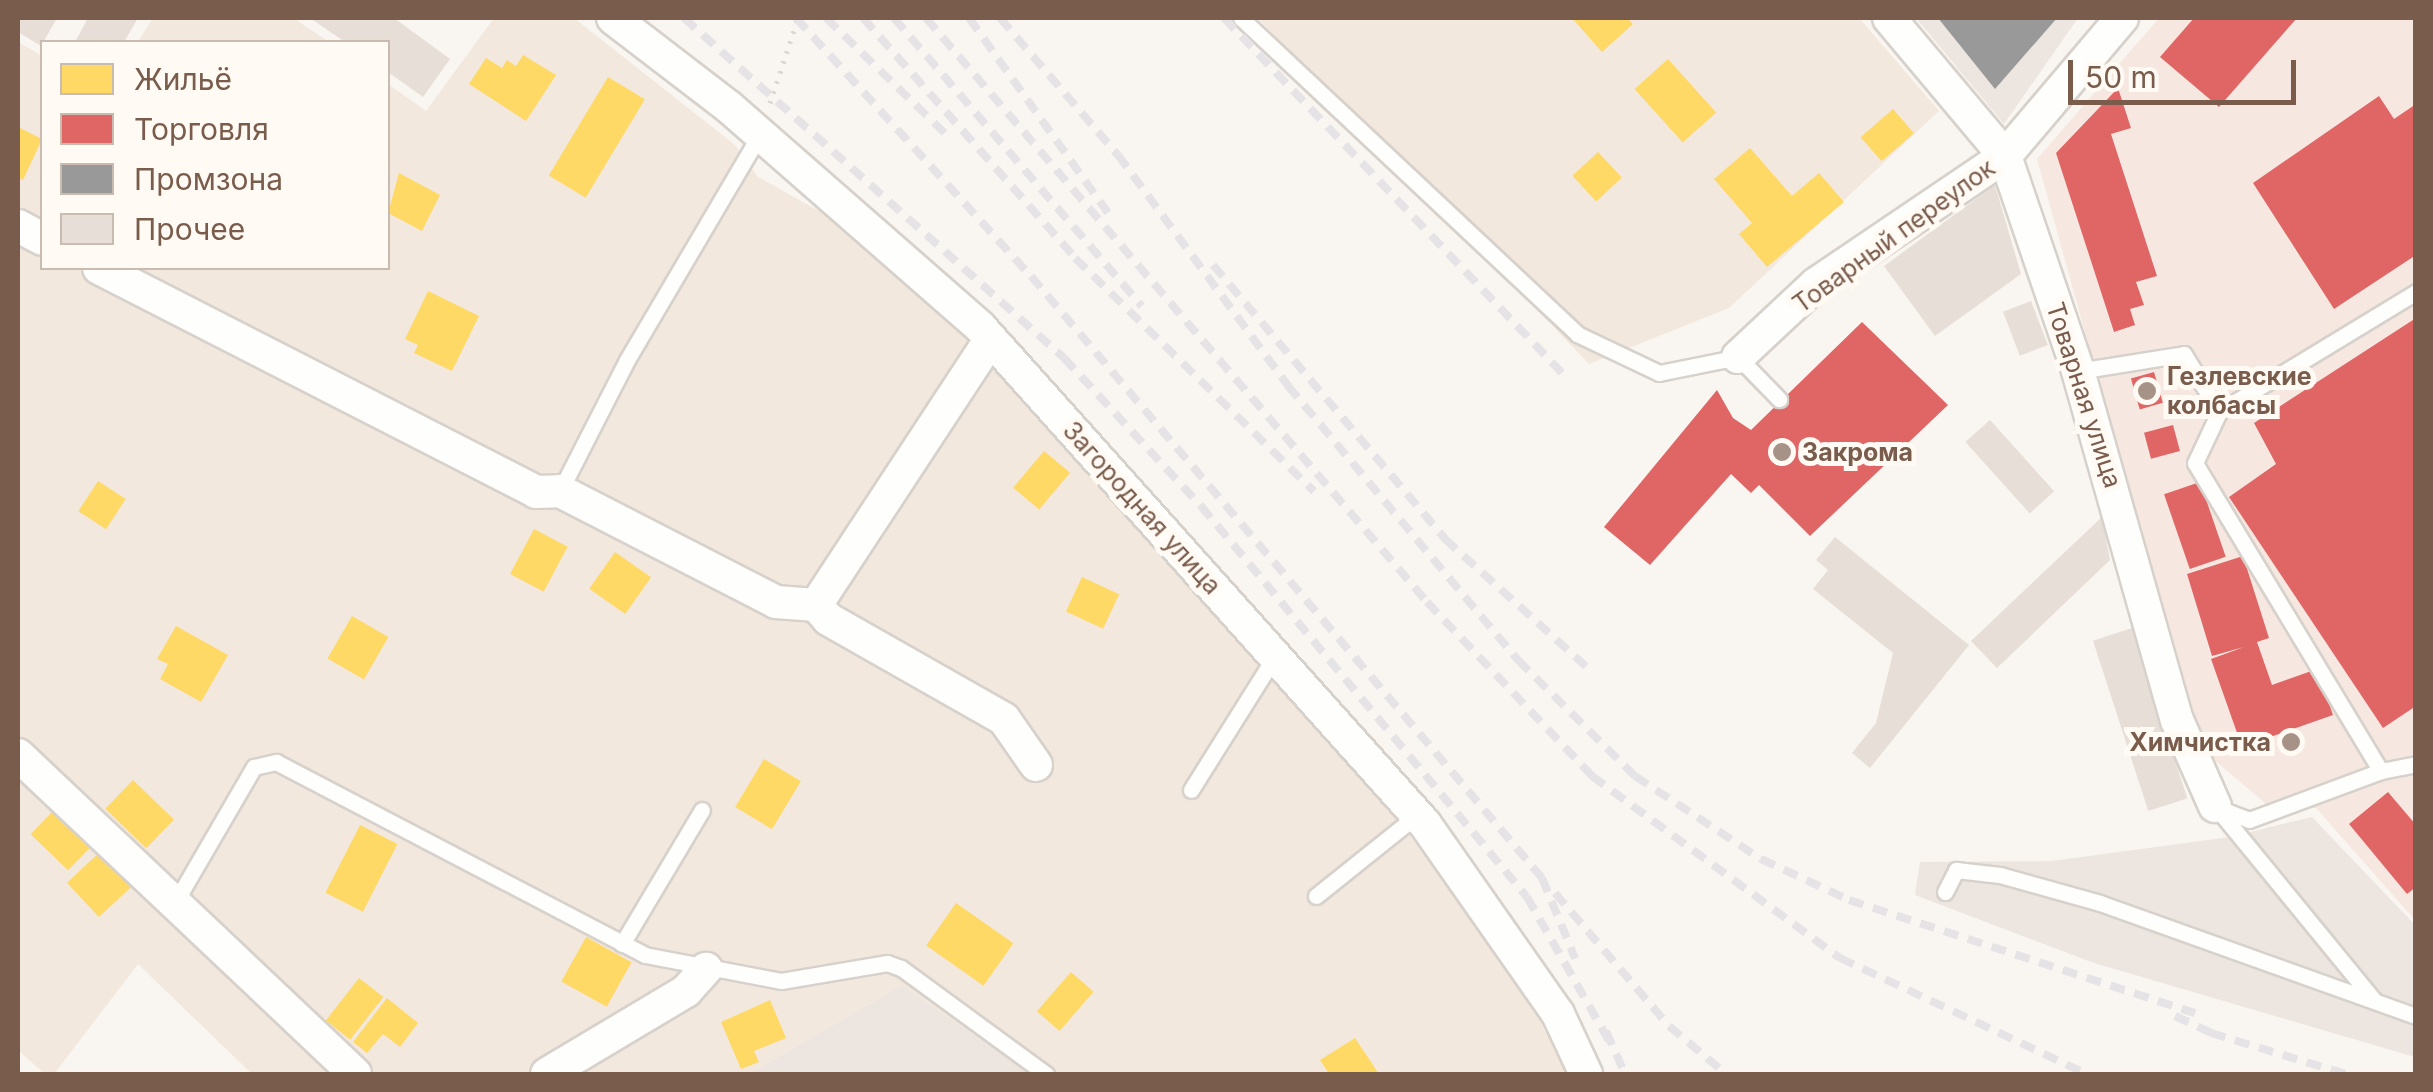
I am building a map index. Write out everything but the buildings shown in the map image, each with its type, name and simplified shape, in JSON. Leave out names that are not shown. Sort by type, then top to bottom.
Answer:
[{"type":"street","name":"Загородная улица","points":[[612,18],[760,134],[991,339],[1417,815],[1558,1014],[1586,1074]]},
{"type":"street","name":"Товарная улица","points":[[1889,18],[2005,156],[2078,371],[2176,720],[2215,806]]},
{"type":"street","name":"Товарный переулок","points":[[1738,357],[1816,284],[2005,156],[2122,18]]},
{"type":"street","points":[[18,226],[40,238]]},
{"type":"street","points":[[103,270],[536,492],[560,491],[776,602],[816,605],[828,619],[1004,719],[1036,766]]},
{"type":"street","points":[[816,605],[991,339]]},
{"type":"street","points":[[18,755],[173,906],[356,1074]]},
{"type":"street","points":[[548,1074],[686,991],[706,969]]},
{"type":"lane","points":[[1240,18],[1577,334],[1658,373],[1738,357],[1780,400]]},
{"type":"lane","points":[[560,491],[627,360],[760,134]]},
{"type":"lane","points":[[2381,771],[2195,463],[2219,412],[2416,292]]},
{"type":"lane","points":[[2078,371],[2184,354],[2219,412]]},
{"type":"lane","points":[[1191,790],[1275,656]]},
{"type":"lane","points":[[173,906],[254,767],[276,762],[622,944],[706,969],[781,980],[887,963],[1046,1074]]},
{"type":"lane","points":[[2215,806],[2249,820],[2381,771],[2416,764]]},
{"type":"lane","points":[[2215,806],[2374,1001]]},
{"type":"lane","points":[[622,944],[702,810]]},
{"type":"lane","points":[[1316,896],[1417,815]]},
{"type":"lane","points":[[1945,892],[1956,870],[2000,875],[2416,1016]]},
{"type":"path","points":[[760,134],[798,18]]},
{"type":"shaded area","points":[[153,18],[293,18],[326,40],[139,40]]},
{"type":"shaded area","points":[[494,18],[574,18],[735,145],[758,177],[846,226],[936,308],[1068,441],[1394,815],[1525,990],[1566,1074],[1031,1074],[902,985],[749,1074],[252,1074],[138,964],[54,1074],[45,1074],[18,1050],[18,42],[40,55],[40,270],[390,270],[390,85],[426,111]]},
{"type":"shaded area","points":[[1258,18],[1859,18],[1939,111],[1729,308],[1589,364]]},
{"type":"shaded area","points":[[1916,18],[2078,18],[2004,124]]},
{"type":"shaded area","points":[[2159,18],[2415,18],[2415,920],[2316,808],[2271,808],[2200,748],[2037,159]]},
{"type":"shaded area","points":[[2312,817],[2415,925],[2415,1057],[2094,963],[1915,895],[1920,862],[2052,861],[2230,837]]},
{"type":"shaded area","points":[[902,985],[1031,1074],[749,1074]]},
{"type":"railway","points":[[684,18],[1064,358],[1201,506],[1527,897],[1611,1044]]},
{"type":"railway","points":[[796,18],[1031,276],[1542,878],[1575,958]]},
{"type":"railway","points":[[826,18],[949,137]]},
{"type":"railway","points":[[863,18],[1075,258],[1314,491]]},
{"type":"railway","points":[[894,18],[1142,306]]},
{"type":"railway","points":[[926,18],[1427,602],[1592,776],[1840,958],[2087,1074]]},
{"type":"railway","points":[[969,18],[1108,213]]},
{"type":"railway","points":[[1000,18],[1118,155],[1288,386],[1518,660],[1635,776],[1761,859],[1849,900],[2195,1013]]},
{"type":"railway","points":[[1224,18],[1565,376]]},
{"type":"railway","points":[[1213,265],[1445,539],[1588,668]]},
{"type":"railway","points":[[1555,893],[1669,1026],[1726,1074]]},
{"type":"railway","points":[[2175,1016],[2211,1033],[2345,1074]]},
{"type":"railway","points":[[1606,1031],[1625,1074]]},
{"type":"place","name":"Гезлевские колбасы","points":[[2147,391]]},
{"type":"place","name":"Закрома","points":[[1782,452]]},
{"type":"place","name":"Химчистка","points":[[2291,742]]}]
